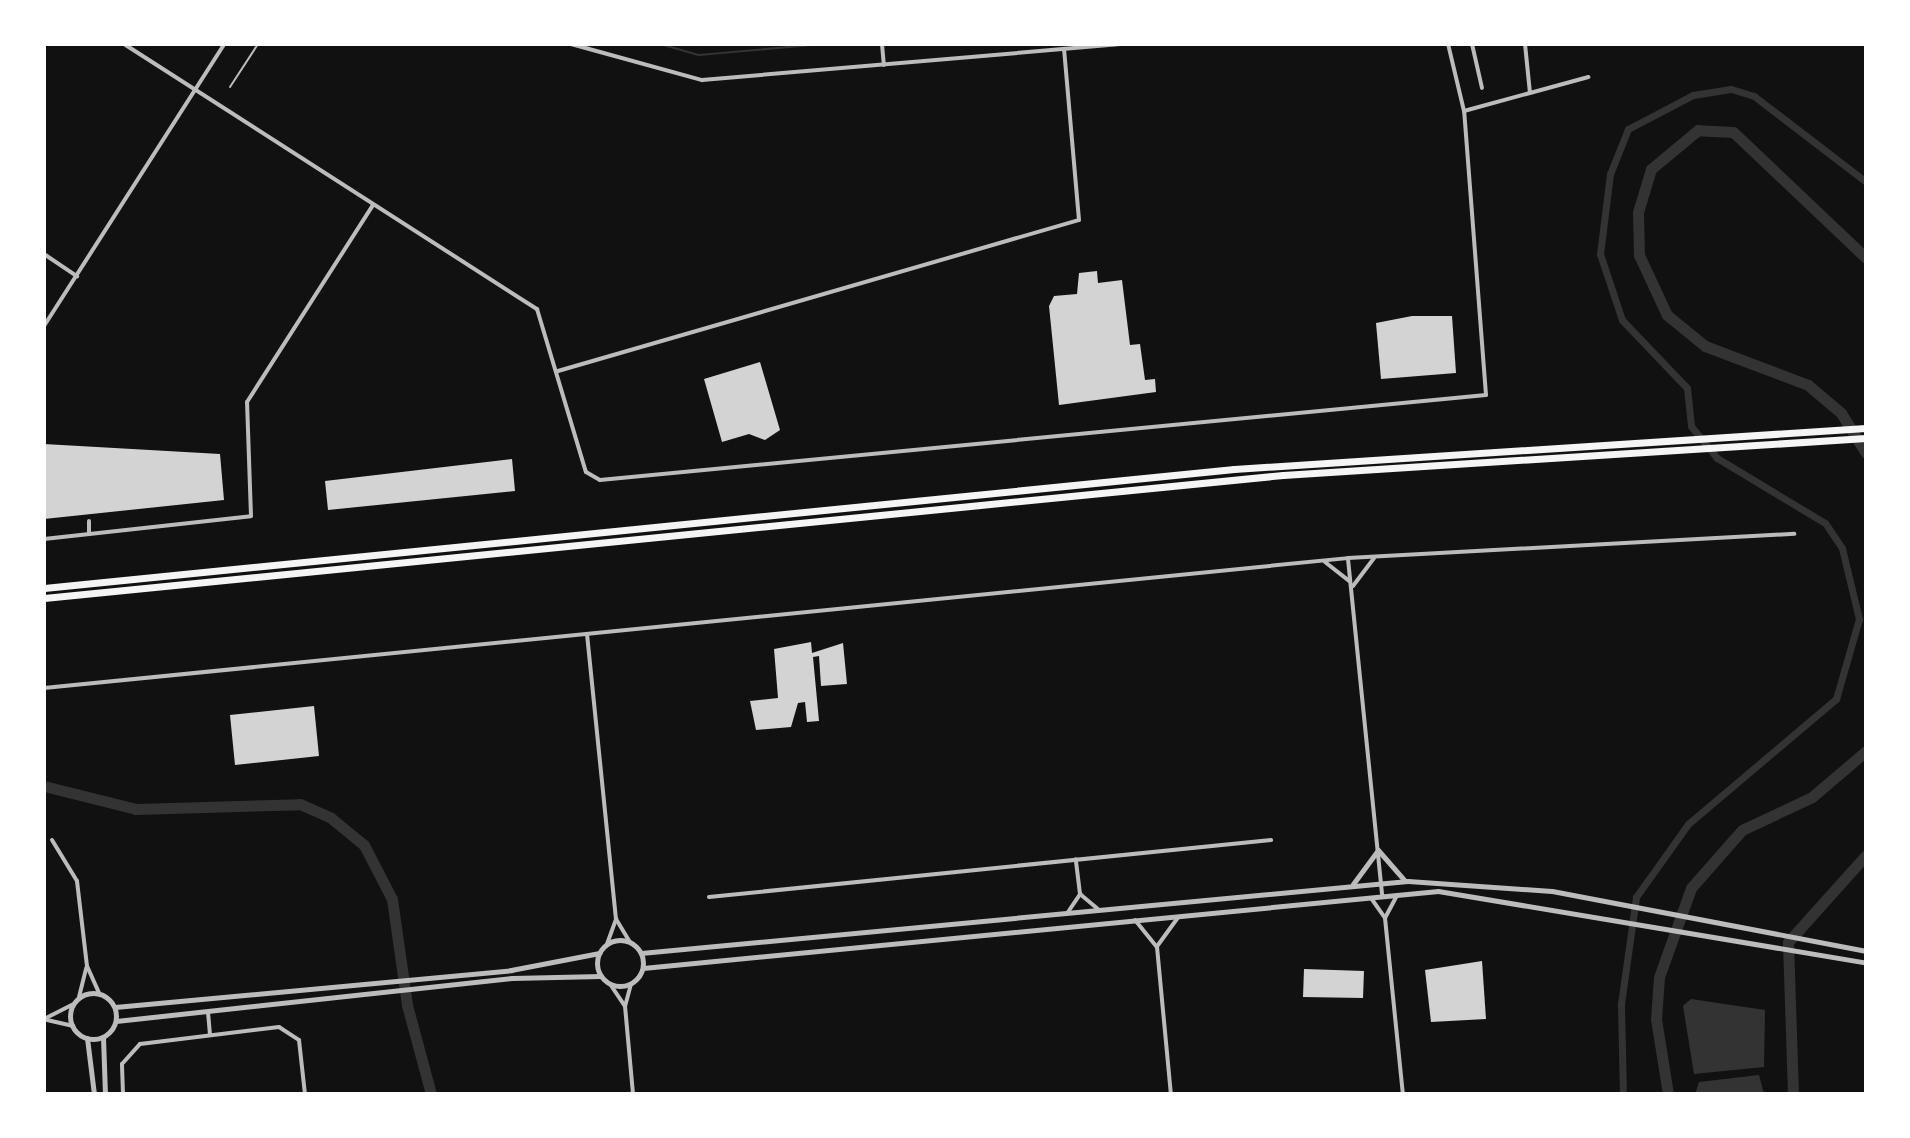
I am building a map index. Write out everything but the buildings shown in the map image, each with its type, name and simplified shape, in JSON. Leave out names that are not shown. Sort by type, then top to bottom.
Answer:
[{"type":"highway","points":[[44,588],[1204,472],[1661,439],[1866,428]]},
{"type":"highway","points":[[44,598],[1283,475],[1866,438]]},
{"type":"street","points":[[124,44],[533,305],[558,371],[586,472],[600,480],[1486,395],[1464,111],[1448,44]]},
{"type":"street","points":[[44,326],[224,44]]},
{"type":"street","points":[[571,44],[702,80],[884,61],[1126,44]]},
{"type":"street","points":[[882,44],[884,61]]},
{"type":"street","points":[[1472,44],[1482,88]]},
{"type":"street","points":[[1525,44],[1530,93]]},
{"type":"street","points":[[558,371],[1079,220],[1064,49]]},
{"type":"street","points":[[1464,111],[1588,77]]},
{"type":"street","points":[[44,539],[251,516],[247,402],[373,205]]},
{"type":"street","points":[[44,254],[77,276]]},
{"type":"street","points":[[89,521],[89,534]]},
{"type":"street","points":[[44,688],[1348,558],[1794,534]]},
{"type":"street","points":[[1352,590],[1375,557]]},
{"type":"street","points":[[1348,558],[1382,894]]},
{"type":"street","points":[[1322,561],[1351,583]]},
{"type":"street","points":[[587,634],[616,919],[629,941],[641,953],[643,968],[631,984],[625,1006],[633,1094]]},
{"type":"street","points":[[52,840],[77,881],[87,966],[99,993],[115,1007],[116,1021],[103,1037],[105,1094]]},
{"type":"street","points":[[709,897],[1271,840]]},
{"type":"street","points":[[1378,850],[1405,881]]},
{"type":"street","points":[[1348,886],[1367,873],[1378,850]]},
{"type":"street","points":[[1068,912],[1080,894],[1076,859]]},
{"type":"street","points":[[641,953],[1405,881],[1552,891],[1866,951]]},
{"type":"street","points":[[1385,918],[1399,893]]},
{"type":"street","points":[[643,968],[1399,893],[1477,894],[1866,963]]},
{"type":"street","points":[[1080,894],[1098,909]]},
{"type":"street","points":[[1369,896],[1385,918],[1403,1094]]},
{"type":"street","points":[[1157,947],[1180,915]]},
{"type":"street","points":[[115,1007],[415,978],[599,953],[607,944],[616,919]]},
{"type":"street","points":[[1132,919],[1157,947],[1171,1094]]},
{"type":"street","points":[[607,944],[629,941]]},
{"type":"street","points":[[599,953],[601,976]]},
{"type":"street","points":[[44,1019],[72,1005],[79,997],[87,966]]},
{"type":"street","points":[[116,1021],[583,972],[601,976],[625,1006]]},
{"type":"street","points":[[610,984],[631,984]]},
{"type":"street","points":[[79,997],[99,993]]},
{"type":"street","points":[[72,1005],[73,1026]]},
{"type":"street","points":[[208,1009],[210,1034]]},
{"type":"street","points":[[44,1019],[73,1026],[87,1038],[94,1094]]},
{"type":"street","points":[[123,1094],[122,1064],[134,1047],[210,1034],[284,1028],[300,1045],[305,1094]]},
{"type":"street","points":[[87,1038],[103,1037]]},
{"type":"lane","points":[[230,87],[258,44]]},
{"type":"shaded area","points":[[1691,999],[1765,1010],[1764,1067],[1694,1074],[1683,1006]]},
{"type":"shaded area","points":[[1759,1075],[1764,1094],[1695,1094],[1699,1082]]},
{"type":"waterway","points":[[660,44],[699,55],[823,44]]},
{"type":"waterway","points":[[1623,1094],[1621,1004],[1636,897],[1688,824],[1836,699],[1859,619],[1842,548],[1825,523],[1717,458],[1691,426],[1687,388],[1622,320],[1600,254],[1610,174],[1628,129],[1693,95],[1731,89],[1754,96],[1866,182]]},
{"type":"waterway","points":[[1866,258],[1733,132],[1698,130],[1651,169],[1638,212],[1639,255],[1667,315],[1705,346],[1808,385],[1841,413],[1866,453]]},
{"type":"waterway","points":[[1668,1094],[1656,1019],[1659,977],[1691,888],[1742,830],[1812,797],[1866,751]]},
{"type":"waterway","points":[[44,786],[136,809],[300,804],[331,818],[364,845],[392,899],[407,1005],[431,1094]]},
{"type":"waterway","points":[[1793,1094],[1788,942],[1866,855]]}]
